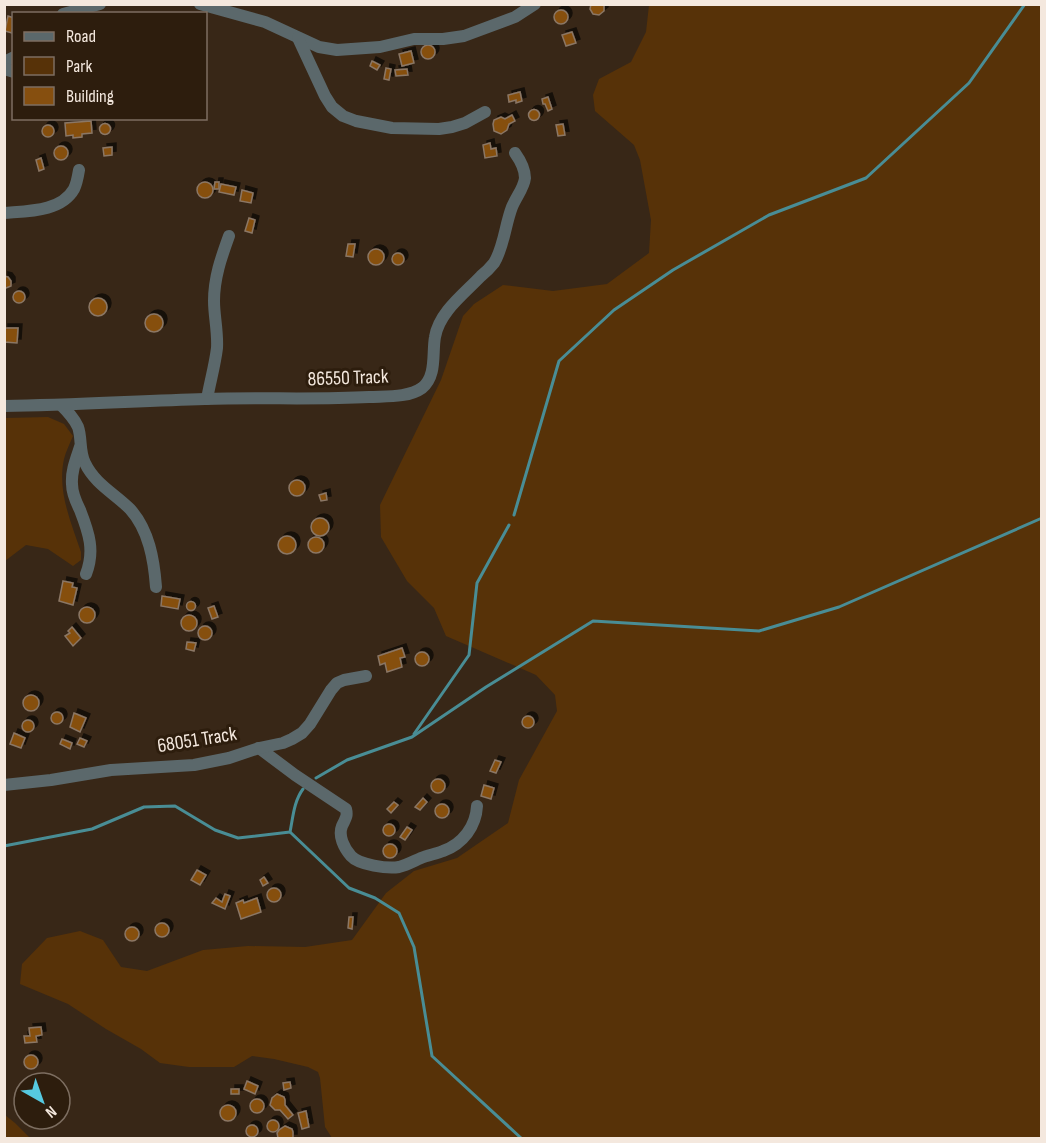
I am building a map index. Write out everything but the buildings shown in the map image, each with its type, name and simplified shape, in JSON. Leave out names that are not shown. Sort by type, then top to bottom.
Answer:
[{"type":"street","points":[[70,12],[100,4]]},
{"type":"street","points":[[200,4],[265,22],[319,47],[337,50],[380,46],[414,39],[453,39],[515,17],[534,4]]},
{"type":"street","points":[[298,38],[325,96],[332,107],[343,116],[392,128],[439,129],[465,123],[485,112]]},
{"type":"street","name":"86550 Track","points":[[4,406],[207,399],[348,398],[413,393],[427,383],[431,375],[435,336],[443,317],[489,269],[499,252],[511,209],[523,186],[525,176],[523,165],[515,153]]},
{"type":"street","points":[[4,213],[52,206],[63,200],[75,187],[79,170]]},
{"type":"street","points":[[207,399],[217,338],[215,283],[229,236]]},
{"type":"street","points":[[61,405],[72,416],[78,429],[84,462],[97,482],[129,509],[140,523],[150,547],[156,587]]},
{"type":"street","points":[[80,447],[73,466],[71,483],[91,551],[86,574]]},
{"type":"street","name":"68051 Track","points":[[4,785],[111,770],[194,765],[283,743],[302,733],[338,683],[366,676]]},
{"type":"street","points":[[259,748],[346,809],[347,816],[342,826],[341,840],[351,856],[358,862],[400,867],[446,851],[458,843],[473,825],[477,816],[477,806]]},
{"type":"green space","points":[[649,5],[1041,5],[1041,1138],[332,1138],[325,1127],[318,1072],[308,1067],[252,1056],[234,1067],[189,1067],[160,1063],[68,1004],[20,984],[22,964],[47,938],[80,931],[103,940],[121,967],[147,971],[203,950],[248,946],[305,947],[352,940],[386,893],[414,871],[457,858],[508,823],[519,780],[557,711],[555,695],[536,675],[446,636],[434,608],[407,581],[381,537],[380,505],[441,380],[463,316],[474,304],[503,285],[553,291],[607,284],[649,253],[651,220],[640,160],[634,145],[595,111],[593,95],[599,79],[631,62],[646,32]]},
{"type":"green space","points":[[48,417],[64,424],[73,436],[64,459],[62,483],[69,518],[81,552],[81,560],[73,566],[48,549],[26,545],[5,561],[5,418]]},
{"type":"green space","points":[[5,1115],[12,1121],[12,1131],[23,1131],[30,1138],[5,1138]]},
{"type":"waterway","points":[[514,515],[559,361],[614,310],[673,270],[769,215],[866,178],[969,83],[1025,4]]},
{"type":"waterway","points":[[316,778],[347,760],[412,737],[486,687],[593,621],[759,631],[839,607],[1042,518]]},
{"type":"waterway","points":[[414,734],[469,655],[477,583],[509,525]]},
{"type":"waterway","points":[[4,846],[92,829],[144,807],[175,806],[215,830],[238,838],[290,832],[296,804],[303,789]]},
{"type":"waterway","points":[[290,832],[349,888],[375,898],[399,913],[414,947],[432,1056],[521,1138]]}]
